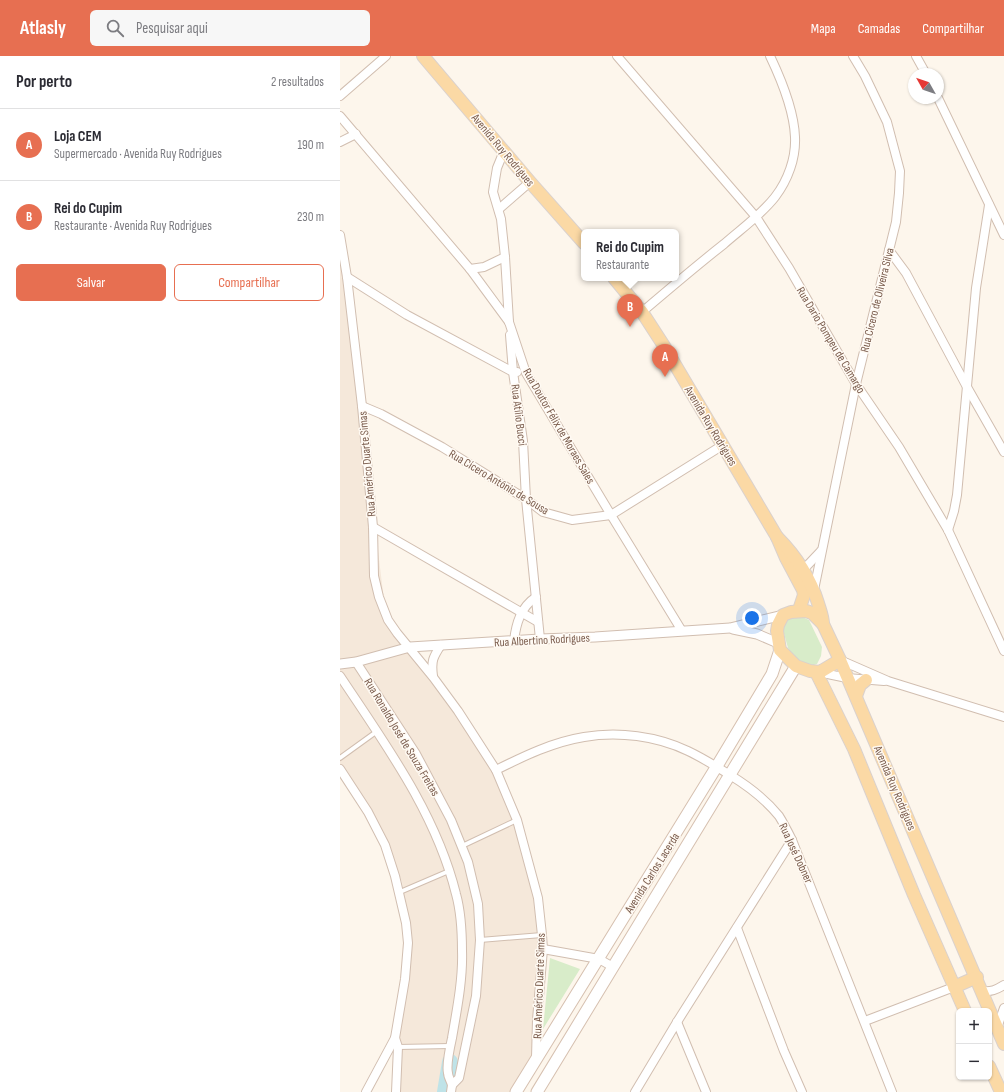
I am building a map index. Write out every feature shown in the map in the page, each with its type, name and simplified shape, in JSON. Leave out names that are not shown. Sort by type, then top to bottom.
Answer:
[{"type":"main road","name":"Avenida Ruy Rodrigues","points":[[423,56],[581,241]]},
{"type":"main road","name":"Avenida Ruy Rodrigues","points":[[616,281],[642,312],[664,346],[777,537],[803,590],[804,595],[799,610]]},
{"type":"main road","name":"Avenida Ruy Rodrigues","points":[[777,537],[792,552],[814,590],[824,624],[1004,1044]]},
{"type":"main road","points":[[824,624],[812,613],[799,610],[783,616],[778,625],[779,647],[796,666],[804,670],[816,672],[825,669],[840,660]]},
{"type":"main road","name":"Avenida Carlos Lacerda","points":[[516,1092],[599,959],[772,674],[779,647]]},
{"type":"main road","name":"Avenida Carlos Lacerda","points":[[537,1092],[796,666]]},
{"type":"main road","name":"Avenida Ruy Rodrigues","points":[[816,672],[854,749],[964,1008]]},
{"type":"main road","points":[[856,696],[860,685],[866,680]]},
{"type":"main road","points":[[954,987],[976,977]]},
{"type":"main road","points":[[992,1072],[1001,1092]]},
{"type":"street","points":[[340,96],[386,56]]},
{"type":"street","name":"Rua Dario Pompeu de Camargo","points":[[617,56],[756,217],[789,268],[856,384],[899,447],[948,530],[1004,651]]},
{"type":"street","points":[[642,312],[756,217],[776,196],[789,174],[795,137],[784,90],[770,56]]},
{"type":"street","name":"Rua Cícero de Oliveira Silva","points":[[814,590],[856,384],[890,250],[898,208],[900,171],[887,122],[865,76],[853,56]]},
{"type":"street","points":[[916,56],[923,68]]},
{"type":"street","points":[[941,104],[1004,235]]},
{"type":"street","name":"Rua Doutor Félix de Moraes Sales","points":[[340,116],[470,269],[509,322],[526,373],[682,630]]},
{"type":"street","points":[[340,142],[356,134]]},
{"type":"street","name":"Rua Atílio Bucci","points":[[504,151],[497,168],[493,187],[495,199],[499,209],[505,257],[513,372],[523,441],[526,499],[540,639]]},
{"type":"street","points":[[499,209],[530,182]]},
{"type":"street","points":[[948,530],[954,511],[957,494],[976,288],[989,205]]},
{"type":"street","name":"Rua Américo Duarte Simas","points":[[340,235],[347,277],[362,406],[373,527],[374,576],[379,597],[393,628],[410,647],[458,711],[496,770],[517,820],[538,898],[542,935],[543,949],[537,1020],[536,1058]]},
{"type":"street","points":[[890,250],[906,273],[967,387],[1004,452]]},
{"type":"street","points":[[470,269],[484,267],[505,257]]},
{"type":"street","points":[[347,277],[407,315],[513,372],[526,373]]},
{"type":"street","name":"Rua Cícero Antônio de Sousa","points":[[362,406],[381,414],[442,447],[526,499],[543,512],[565,519],[578,519],[611,514],[723,445]]},
{"type":"street","points":[[373,527],[538,622]]},
{"type":"street","points":[[803,570],[821,551]]},
{"type":"street","points":[[514,640],[515,626],[521,613],[529,602],[536,597]]},
{"type":"street","name":"Rua Albertino Rodrigues","points":[[340,664],[356,662],[410,647],[730,628],[783,616]]},
{"type":"street","name":"Rua Albertino Rodrigues","points":[[730,628],[757,634],[779,647]]},
{"type":"street","points":[[433,677],[432,664],[434,656],[441,645]]},
{"type":"street","points":[[840,660],[888,681],[1004,716]]},
{"type":"street","name":"Rua Ronaldo José de Souza Freitas","points":[[356,662],[416,754],[436,792],[462,846],[468,862],[478,904],[480,940],[476,996],[459,1078],[452,1088]]},
{"type":"street","points":[[816,672],[847,678],[888,681]]},
{"type":"street","points":[[340,676],[398,764],[421,804],[450,870],[460,914],[462,951],[459,996],[447,1073],[452,1088]]},
{"type":"street","name":"Rua José Dobner","points":[[496,770],[529,754],[560,743],[584,737],[610,734],[636,736],[662,741],[688,751],[717,766],[741,781],[778,816],[792,840],[892,1092]]},
{"type":"street","points":[[340,769],[368,812],[385,845],[400,892],[408,943],[405,979],[395,1038],[366,1092]]},
{"type":"street","points":[[635,1092],[677,1022],[792,840]]},
{"type":"street","points":[[737,928],[784,1051],[802,1092]]},
{"type":"street","points":[[543,949],[599,959],[613,967]]},
{"type":"street","points":[[982,991],[989,992],[997,990],[1004,985]]},
{"type":"street","points":[[865,1021],[954,987]]},
{"type":"street","points":[[997,1028],[1004,1008]]},
{"type":"street","points":[[677,1022],[706,1092]]},
{"type":"street","points":[[395,1038],[398,1048],[396,1092]]},
{"type":"lane","points":[[340,758],[376,732]]},
{"type":"lane","points":[[462,846],[517,820]]},
{"type":"lane","points":[[400,892],[450,870]]},
{"type":"lane","points":[[480,940],[542,935]]},
{"type":"lane","points":[[398,1048],[450,1046]]},
{"type":"shaded area","points":[[340,239],[384,600],[395,625],[427,662],[499,771],[535,890],[544,944],[533,1068],[519,1092],[395,1092],[399,1003],[409,928],[402,882],[388,844],[340,774]]},
{"type":"green space","points":[[790,616],[800,616],[809,620],[822,647],[821,656],[817,664],[807,667],[797,660],[788,648],[783,630],[785,622]]},
{"type":"green space","points":[[550,958],[580,969],[543,1029]]},
{"type":"waterway","points":[[445,1092],[450,1062]]},
{"type":"place","name":"Rei do Cupim","points":[[630,327]]},
{"type":"place","name":"Loja CEM","points":[[665,377]]}]
